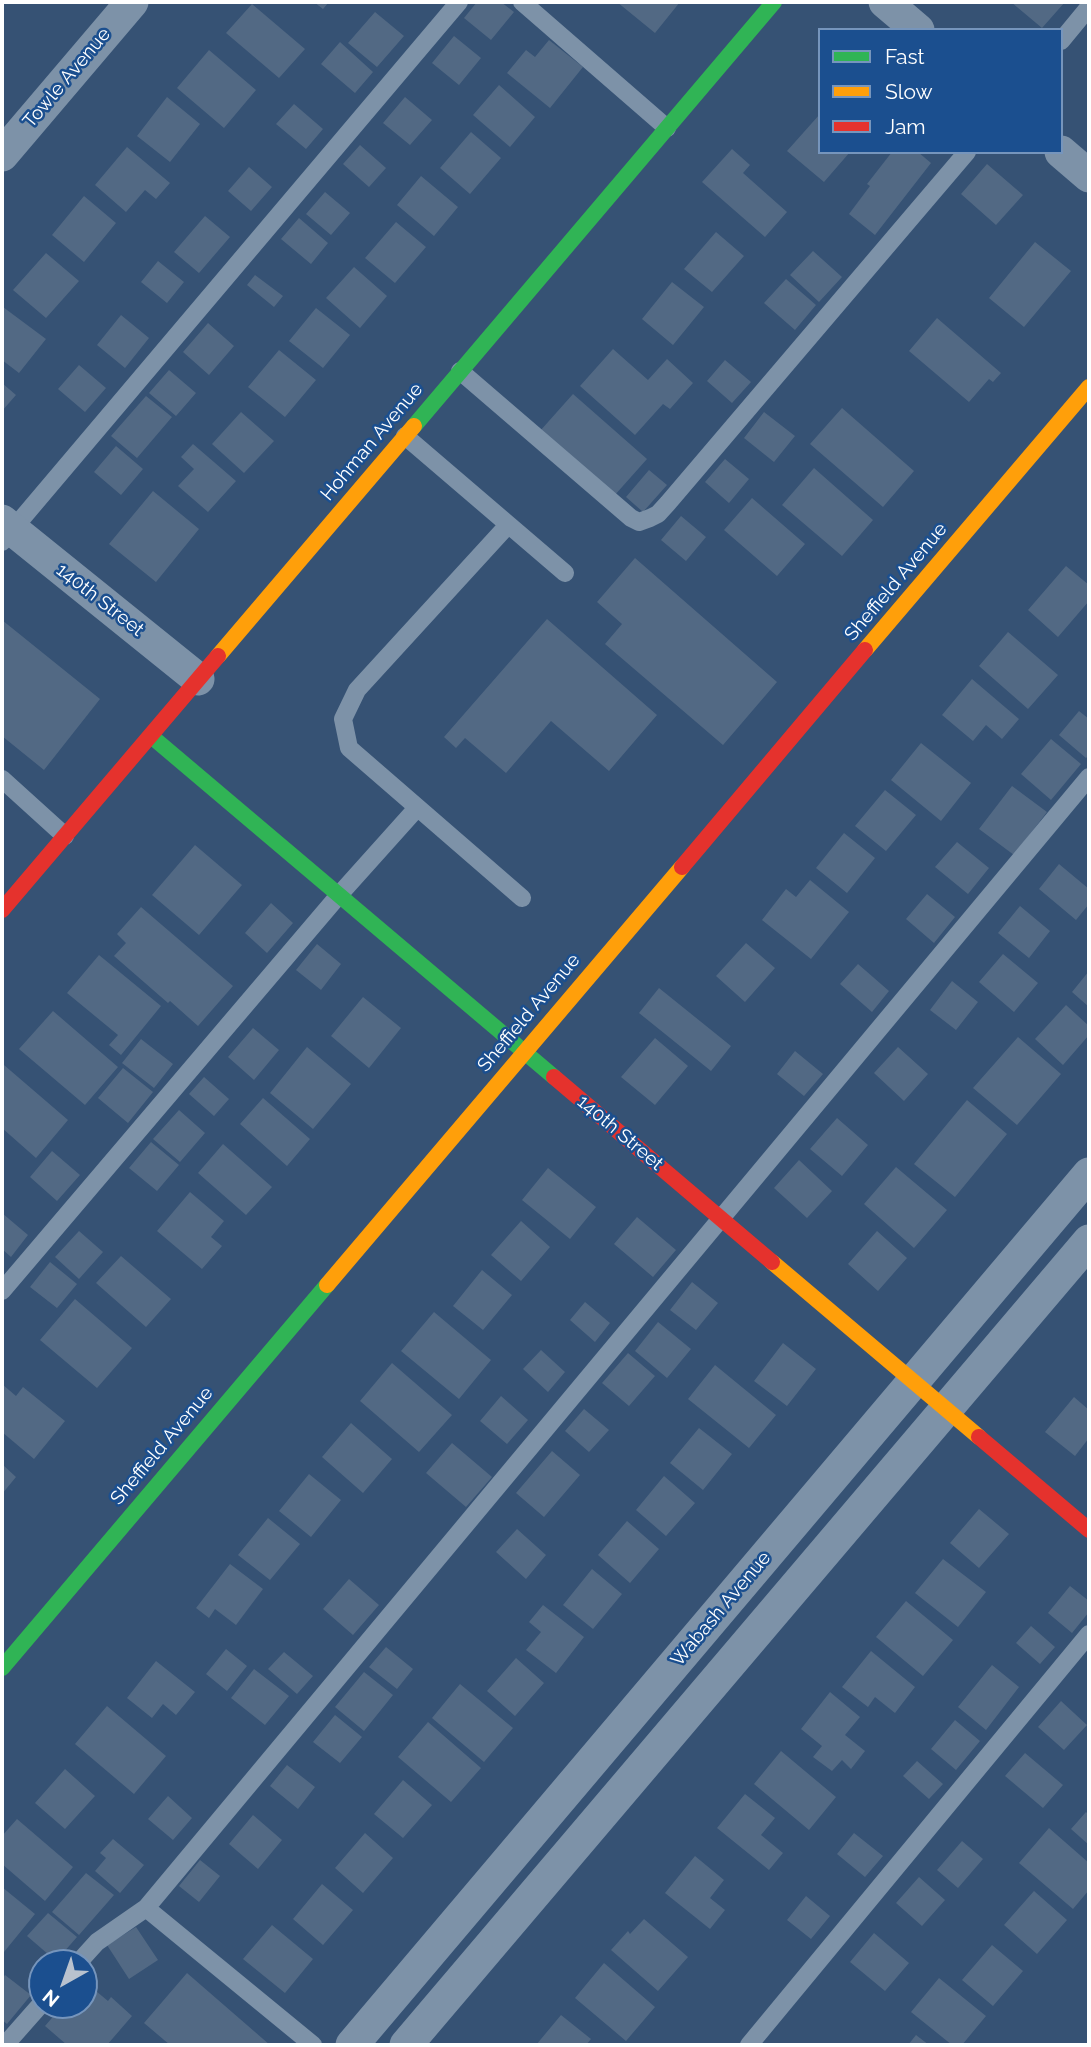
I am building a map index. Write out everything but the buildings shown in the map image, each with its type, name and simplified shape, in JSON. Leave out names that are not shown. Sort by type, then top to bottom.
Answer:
[{"type":"street","name":"Towle Avenue","points":[[2,155],[132,2]]},
{"type":"street","name":"Hohman Avenue","points":[[2,910],[774,2]]},
{"type":"street","points":[[885,2],[916,28]]},
{"type":"street","points":[[1063,154],[1089,176]]},
{"type":"street","name":"Sheffield Avenue","points":[[2,1668],[1089,387]]},
{"type":"street","name":"140th Street","points":[[5,531],[198,679]]},
{"type":"street","name":"140th Street","points":[[151,736],[1089,1530]]},
{"type":"street","name":"Wabash Avenue","points":[[352,2045],[1089,1174]]},
{"type":"street","points":[[407,2045],[1089,1241]]},
{"type":"lane","points":[[5,531],[459,2]]},
{"type":"lane","points":[[522,2],[667,128]]},
{"type":"lane","points":[[1063,39],[1089,8]]},
{"type":"lane","points":[[460,371],[631,518],[639,522],[650,518],[668,503],[965,154]]},
{"type":"lane","points":[[405,436],[565,573]]},
{"type":"lane","points":[[508,525],[357,690],[343,719],[349,748],[522,898]]},
{"type":"lane","points":[[91,1949],[146,1908],[1089,777]]},
{"type":"lane","points":[[2,779],[65,836]]},
{"type":"lane","points":[[2,1290],[339,895],[417,808]]},
{"type":"lane","points":[[749,2045],[1089,1634]]},
{"type":"lane","points":[[146,1908],[313,2045]]},
{"type":"lane","points":[[5,2045],[28,2019]]},
{"type":"traffic: fast","points":[[414,426],[774,2]]},
{"type":"traffic: fast","points":[[151,736],[554,1077]]},
{"type":"traffic: fast","points":[[2,1668],[327,1285]]},
{"type":"traffic: slow","points":[[865,650],[1089,387]]},
{"type":"traffic: slow","points":[[218,656],[414,426]]},
{"type":"traffic: slow","points":[[327,1285],[682,867]]},
{"type":"traffic: slow","points":[[772,1262],[979,1437]]},
{"type":"traffic: jam","points":[[682,867],[865,650]]},
{"type":"traffic: jam","points":[[2,910],[218,656]]},
{"type":"traffic: jam","points":[[554,1077],[772,1262]]},
{"type":"traffic: jam","points":[[979,1437],[1089,1530]]}]
